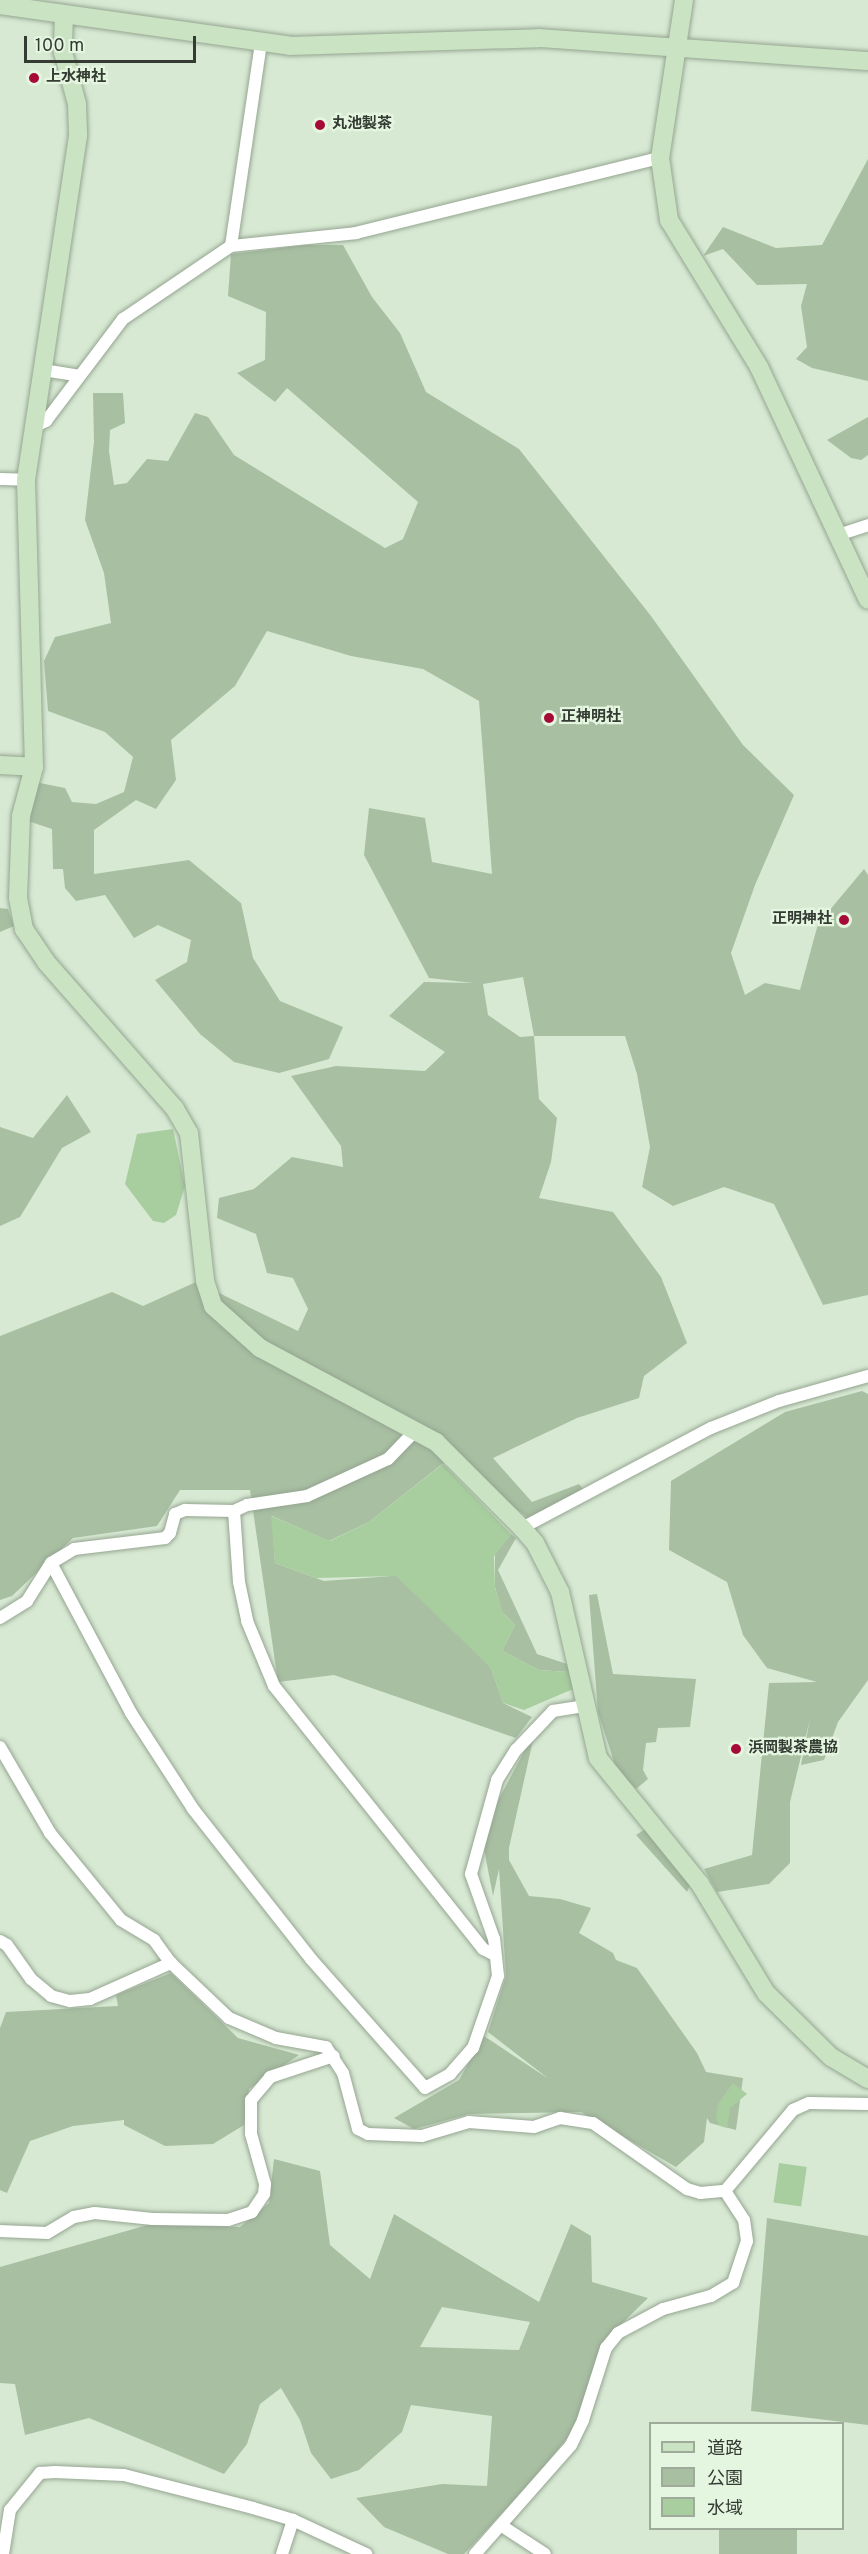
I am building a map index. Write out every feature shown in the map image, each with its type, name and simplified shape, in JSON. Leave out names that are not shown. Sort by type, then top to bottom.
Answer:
[{"type":"street","points":[[684,0],[660,158],[669,220],[759,367],[868,600]]},
{"type":"street","points":[[0,5],[64,8],[261,44],[538,38],[676,45],[868,61]]},
{"type":"street","points":[[64,8],[63,52],[77,104],[78,136],[43,370],[31,428],[26,480],[34,767],[21,816],[18,898],[24,928],[46,962],[175,1108],[189,1133],[205,1281],[213,1306],[260,1348],[416,1430],[446,1451],[535,1543],[560,1592],[584,1706],[598,1758],[700,1884],[766,1993],[831,2057],[868,2079]]},
{"type":"street","points":[[231,246],[261,44]]},
{"type":"street","points":[[31,428],[46,422],[123,320],[231,246],[356,232],[660,158]]},
{"type":"street","points":[[43,370],[79,376]]},
{"type":"street","points":[[0,479],[26,480]]},
{"type":"street","points":[[837,535],[868,525]]},
{"type":"street","points":[[0,765],[34,767]]},
{"type":"street","points":[[522,1528],[711,1428],[779,1401],[868,1376]]},
{"type":"street","points":[[0,1618],[27,1601],[51,1563],[74,1549],[165,1538],[170,1533],[175,1514],[185,1510],[234,1511],[247,1504],[307,1496],[338,1485],[388,1458],[416,1430]]},
{"type":"street","points":[[234,1511],[239,1582],[247,1621],[274,1686],[483,1949],[493,1954]]},
{"type":"street","points":[[51,1563],[131,1713],[193,1809],[311,1959],[425,2088],[450,2074],[474,2048],[498,1976],[493,1954],[495,1939],[471,1874],[497,1780],[516,1750],[553,1711],[584,1706]]},
{"type":"street","points":[[0,1747],[41,1819],[121,1920],[154,1940],[171,1963],[229,2018],[276,2038],[326,2047],[334,2056],[358,2129],[368,2134],[422,2136],[469,2122],[534,2127],[561,2118],[593,2123],[687,2189],[700,2193],[725,2191],[794,2110],[809,2103],[868,2104]]},
{"type":"street","points":[[0,1941],[38,1985],[51,1996],[70,2001],[90,2000],[171,1963]]},
{"type":"street","points":[[0,2231],[47,2233],[74,2217],[95,2213],[153,2219],[228,2220],[252,2212],[264,2194],[265,2184],[251,2134],[251,2100],[270,2077],[334,2056]]},
{"type":"street","points":[[475,2554],[571,2445],[584,2420],[606,2348],[618,2333],[663,2308],[711,2296],[733,2283],[747,2241],[744,2220],[725,2191]]},
{"type":"street","points":[[3,2554],[10,2510],[40,2473],[124,2475],[292,2520],[366,2554]]},
{"type":"street","points":[[282,2554],[292,2520]]},
{"type":"street","points":[[502,2526],[545,2554]]},
{"type":"green space","points":[[868,159],[868,381],[812,368],[796,359],[807,347],[801,306],[807,284],[757,285],[723,249],[703,256],[723,227],[776,248],[822,245]]},
{"type":"green space","points":[[304,245],[343,245],[372,297],[400,333],[426,392],[519,449],[651,616],[743,745],[794,795],[755,885],[731,953],[745,995],[765,983],[800,990],[818,924],[864,869],[868,875],[868,1295],[823,1305],[774,1204],[724,1187],[673,1206],[642,1187],[650,1147],[637,1074],[625,1036],[534,1036],[539,1099],[557,1118],[551,1162],[539,1198],[613,1212],[661,1277],[687,1343],[644,1376],[639,1398],[577,1418],[493,1458],[532,1502],[579,1484],[583,1489],[528,1518],[450,1458],[369,1522],[329,1541],[272,1516],[275,1563],[324,1581],[405,1575],[491,1668],[503,1703],[532,1717],[516,1738],[334,1675],[278,1682],[250,1490],[180,1490],[157,1526],[73,1538],[12,1596],[0,1600],[0,1336],[112,1292],[143,1306],[196,1282],[298,1331],[308,1309],[293,1278],[267,1273],[256,1234],[217,1218],[219,1198],[254,1189],[292,1157],[343,1167],[341,1146],[291,1076],[336,1066],[425,1071],[445,1052],[389,1016],[424,982],[473,983],[429,978],[364,855],[369,808],[425,818],[432,862],[492,874],[479,701],[423,669],[351,656],[267,631],[235,686],[171,740],[176,780],[156,809],[136,800],[94,830],[94,874],[189,860],[241,903],[253,958],[280,1001],[343,1027],[329,1059],[279,1073],[234,1062],[200,1034],[155,980],[187,962],[191,940],[158,925],[134,938],[105,895],[76,901],[65,888],[63,869],[53,869],[52,829],[28,821],[35,782],[65,788],[72,802],[96,804],[124,792],[133,757],[105,732],[48,711],[44,661],[55,637],[111,623],[104,573],[85,520],[94,442],[93,393],[123,393],[125,423],[110,430],[109,451],[114,485],[127,483],[147,459],[168,461],[195,413],[208,417],[234,455],[385,548],[403,539],[418,502],[287,388],[275,402],[237,373],[265,360],[266,312],[228,296],[231,254]],"holes":[[[523,977],[534,1036],[520,1037],[488,1015],[483,984]]]},
{"type":"green space","points":[[868,417],[868,455],[861,460],[851,458],[827,440]]},
{"type":"green space","points":[[0,908],[8,909],[14,926],[0,932]]},
{"type":"green space","points":[[67,1095],[91,1132],[62,1148],[20,1217],[0,1226],[0,1127],[33,1138]]},
{"type":"green space","points":[[862,1391],[868,1394],[868,1680],[838,1722],[824,1760],[801,1765],[810,1719],[790,1802],[790,1863],[769,1884],[717,1892],[704,1869],[752,1855],[769,1683],[817,1682],[767,1668],[743,1635],[727,1582],[669,1550],[671,1481],[785,1412]]},
{"type":"green space","points":[[511,1534],[516,1538],[498,1570],[537,1654],[567,1664],[569,1672],[539,1670],[502,1651],[515,1625],[502,1612],[495,1587],[495,1554]]},
{"type":"green space","points":[[597,1594],[613,1674],[696,1679],[690,1727],[658,1728],[656,1742],[646,1743],[643,1770],[648,1779],[636,1789],[616,1768],[598,1712],[589,1595]]},
{"type":"green space","points":[[535,1731],[509,1848],[509,1860],[529,1896],[560,1899],[591,1908],[579,1933],[613,1953],[616,1960],[637,1968],[697,2053],[706,2072],[743,2078],[736,2130],[710,2123],[707,2118],[704,2142],[676,2167],[581,2112],[469,2114],[414,2129],[394,2118],[459,2080],[484,2036],[549,2079],[488,2032],[506,1976],[499,1869],[493,1896],[484,1849],[493,1810]]},
{"type":"green space","points":[[647,1828],[691,1883],[687,1892],[636,1835]]},
{"type":"green space","points":[[171,1973],[238,2038],[299,2055],[249,2089],[244,2125],[213,2144],[165,2146],[124,2125],[124,2120],[73,2126],[30,2141],[7,2193],[0,2190],[0,2028],[6,2012],[118,2006],[116,1995]]},
{"type":"green space","points":[[274,2159],[320,2171],[330,2245],[370,2279],[394,2214],[539,2302],[571,2224],[591,2236],[592,2282],[648,2298],[602,2343],[573,2431],[532,2481],[464,2554],[448,2554],[384,2527],[356,2498],[442,2484],[487,2486],[492,2416],[411,2405],[402,2432],[359,2470],[331,2479],[311,2453],[300,2420],[281,2388],[260,2404],[247,2444],[224,2474],[89,2418],[25,2435],[15,2384],[0,2383],[0,2267],[151,2224],[240,2227],[269,2203]],"holes":[[[442,2307],[530,2322],[519,2350],[420,2347]]]},
{"type":"green space","points":[[767,2218],[868,2236],[868,2425],[751,2411]]},
{"type":"green space","points":[[719,2530],[797,2530],[797,2554],[719,2554]]},
{"type":"water","points":[[173,1129],[185,1186],[176,1215],[164,1223],[153,1221],[125,1184],[137,1134]]},
{"type":"water","points":[[443,1464],[511,1534],[494,1556],[495,1588],[503,1613],[515,1625],[502,1651],[539,1670],[569,1672],[573,1689],[524,1710],[503,1703],[491,1668],[396,1576],[316,1578],[275,1563],[271,1516],[330,1541],[369,1522]]},
{"type":"water","points":[[733,2083],[747,2094],[730,2108],[727,2128],[720,2126],[716,2118],[718,2104]]},
{"type":"water","points":[[779,2163],[807,2167],[801,2207],[773,2203]]},
{"type":"place","name":"上水神社","points":[[34,78]]},
{"type":"place","name":"丸池製茶","points":[[320,125]]},
{"type":"place","name":"正神明社","points":[[549,718]]},
{"type":"place","name":"正明神社","points":[[844,920]]},
{"type":"place","name":"浜岡製茶農協","points":[[736,1749]]}]
